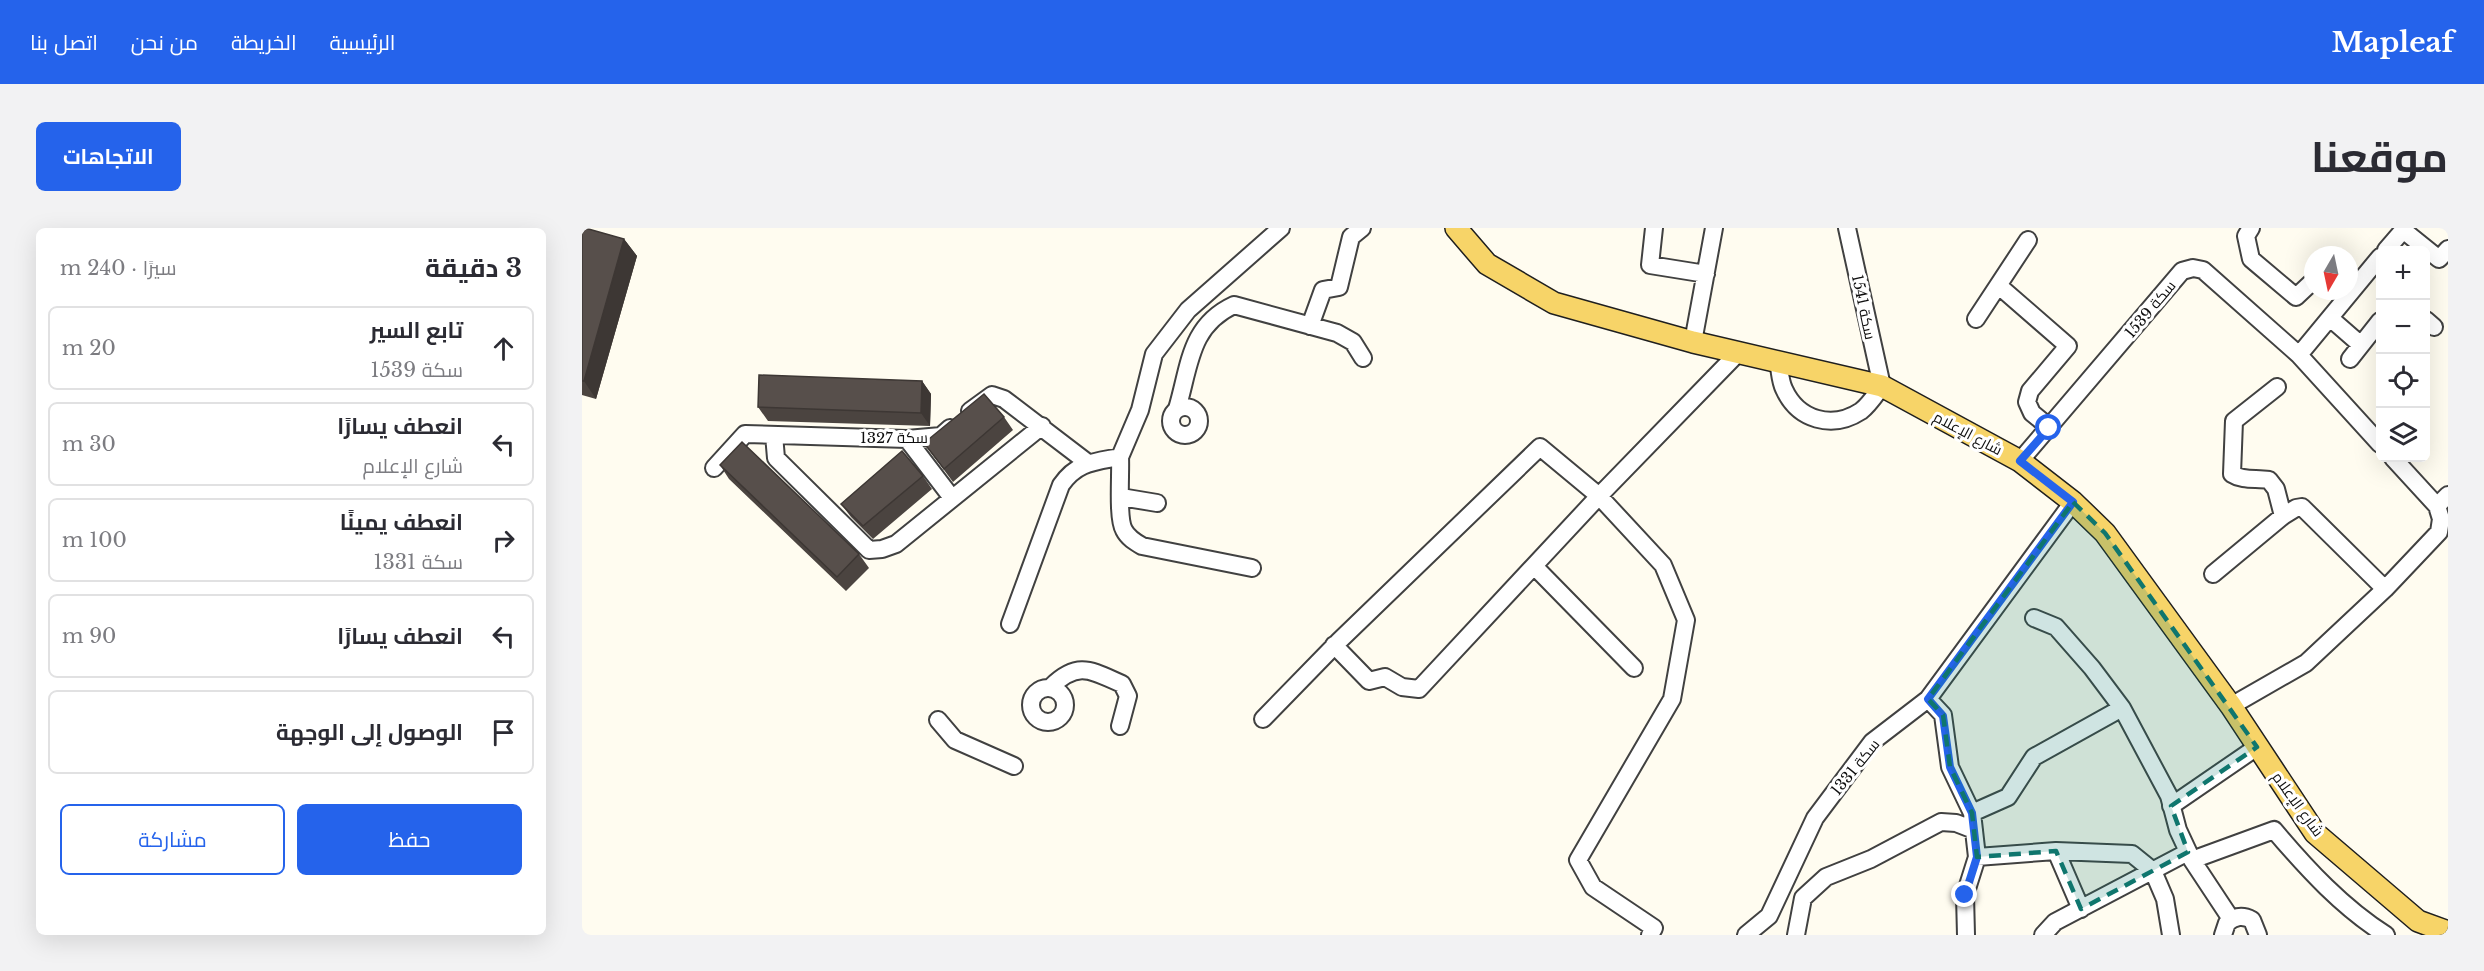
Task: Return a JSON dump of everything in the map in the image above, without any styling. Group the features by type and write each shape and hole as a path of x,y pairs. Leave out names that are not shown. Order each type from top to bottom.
{"main road":[{"name":"شارع الإعلام","path":"1456,228 1487,264 1554,303 1693,342 1882,386 2020,461 2073,502 2105,533 2231,706 2315,833 2418,921 2448,932"}],"street":[{"path":"1252,568 1142,546 1131,539 1123,529 1120,512 1120,457 1140,410 1154,354 1188,310 1281,228"},
{"path":"1310,326 1323,290 1339,287 1351,237 1362,228"},
{"path":"1654,228 1650,265 1706,274"},
{"path":"1693,342 1714,228"},
{"name":"سكة 1541","path":"1847,228 1882,386"},
{"path":"2251,228 2246,236 2251,259 2296,297 2304,289"},
{"path":"2389,246 2404,229 2439,260 2448,249"},
{"path":"1976,319 2028,240"},
{"path":"2358,277 2376,261"},
{"name":"سكة 1539","path":"2020,461 2182,271 2193,267 2203,270 2299,356 2376,440"},
{"path":"1999,286 2068,346 2030,391 2027,402 2032,413 2049,428"},
{"path":"2299,356 2330,318 2341,300"},
{"path":"1178,409 1198,337 1204,326 1222,311 1234,305 1337,333 1353,342 1363,358"},
{"path":"2330,318 2361,345"},
{"path":"2350,358 2376,326"},
{"path":"1334,645 1369,681 1385,677 1402,687 1419,689 1599,496 1738,352"},
{"path":"1778,362 1783,388 1793,405 1808,416 1822,422 1836,420 1861,411 1882,386"},
{"path":"2277,387 2234,422 2232,474 2240,479 2269,480 2277,489 2283,516"},
{"name":"سكة 1327","path":"714,468 745,434 907,439 941,436 992,395 1004,399 1088,463"},
{"path":"774,435 777,458 869,550 882,549 896,544 1042,426"},
{"path":"907,439 952,498"},
{"path":"1263,718 1334,645 1540,447 1599,496 1663,565 1686,620 1672,699 1578,860 1593,887 1654,928 1650,935"},
{"path":"1010,624 1060,485 1071,471 1088,463 1120,457"},
{"path":"2231,706 2306,663 2385,589 2439,532 2443,500 2397,462"},
{"path":"1121,497 1157,503"},
{"name":"سكة 1331","path":"1746,935 1769,916 1815,818 1872,742 1928,699 2073,502"},
{"path":"2212,574 2283,516 2302,507 2385,589"},
{"path":"1534,566 1634,668"},
{"path":"2034,618 2056,627 2092,668 2122,708 2169,796 2178,830 2190,856 2231,919"},
{"path":"1051,687 1063,675 1076,670 1089,670 1122,684 1128,696 1120,726"},
{"path":"1928,699 1943,716 1950,767 1973,822 1977,857 1965,895 1966,935"},
{"path":"1796,935 1803,898 1826,877 1871,859 1941,822 1973,822 2007,797 2034,757 2122,708"},
{"path":"938,720 955,740 1014,766"},
{"path":"2171,806 2257,747"},
{"path":"2043,935 2055,922 2153,871 2190,856 2274,830 2328,888 2366,922 2386,935"},
{"path":"1977,857 2056,851 2132,854 2153,871 2165,898 2171,935"},
{"path":"2056,851 2080,909"},
{"path":"2223,935 2224,928 2231,919 2236,917 2248,918 2256,925 2258,935"}],"highlighted area":[{"path":"2073,502 2105,533 2257,747 2171,806 2188,852 2081,909 2056,851 1977,857 1972,813 1950,767 1943,715 1928,699"}],"building":[{"path":"582,228 624,239 584,381 582,381"},
{"path":"759,375 922,381 921,413 758,407"},
{"path":"984,394 1004,417 944,469 924,443"},
{"path":"742,442 859,554 837,577 720,465"},
{"path":"902,451 923,476 863,526 841,504"}],"route":[{"path":"1965,895 1977,857 1972,813 1950,767 1943,716 1928,699 2073,502 2020,461 2049,428"}]}
